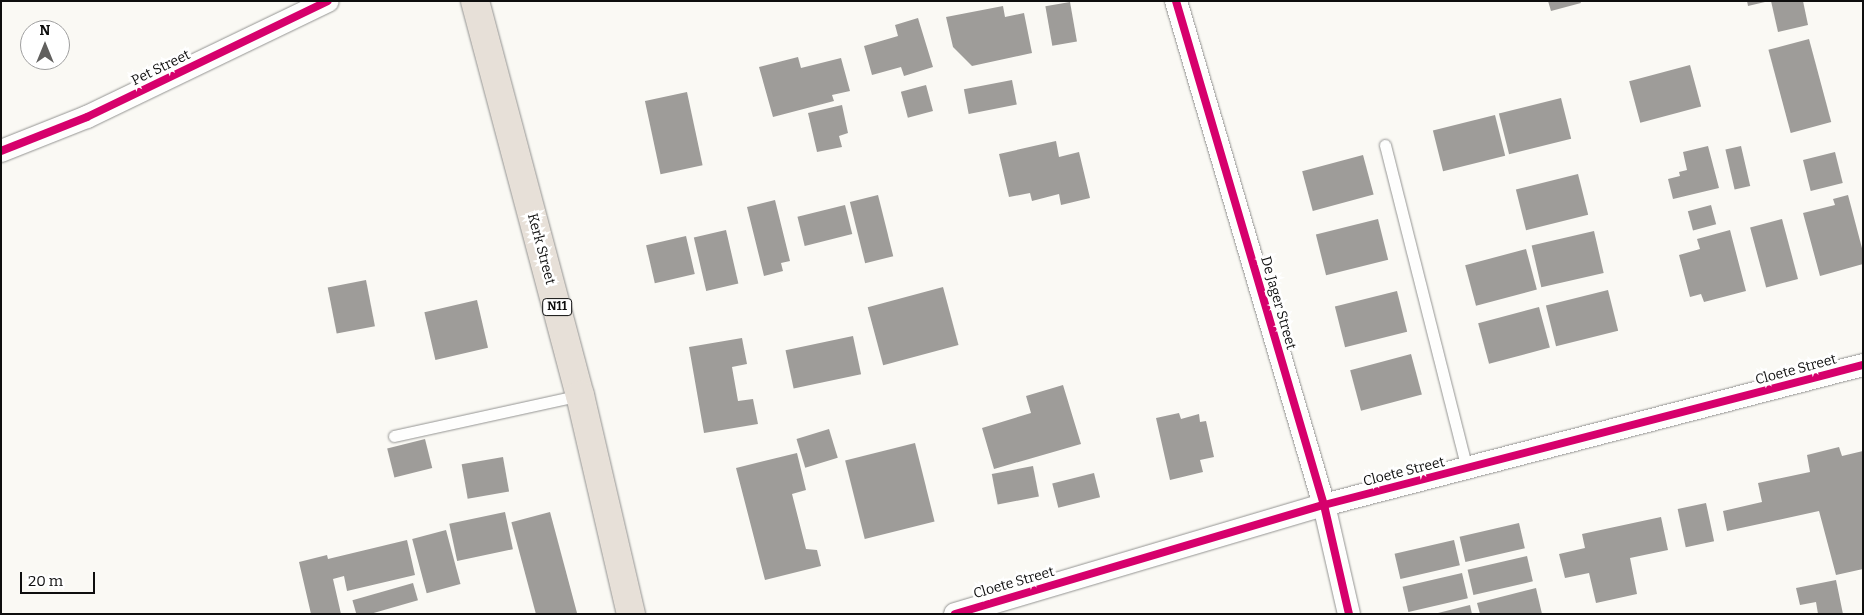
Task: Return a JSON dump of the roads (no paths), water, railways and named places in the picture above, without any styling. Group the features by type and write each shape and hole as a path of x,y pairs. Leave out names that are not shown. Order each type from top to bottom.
{"highway":[{"name":"Kerk Street","path":"475,1 580,395 631,614"}],"street":[{"name":"Pet Street","path":"1,152 87,117 328,1"},
{"name":"De Jager Street","path":"1176,1 1324,505 1349,614"},
{"name":"Cloete Street","path":"955,614 1324,505 1863,366"}],"lane":[{"path":"1385,145 1467,469"},
{"path":"394,436 580,395"}]}
